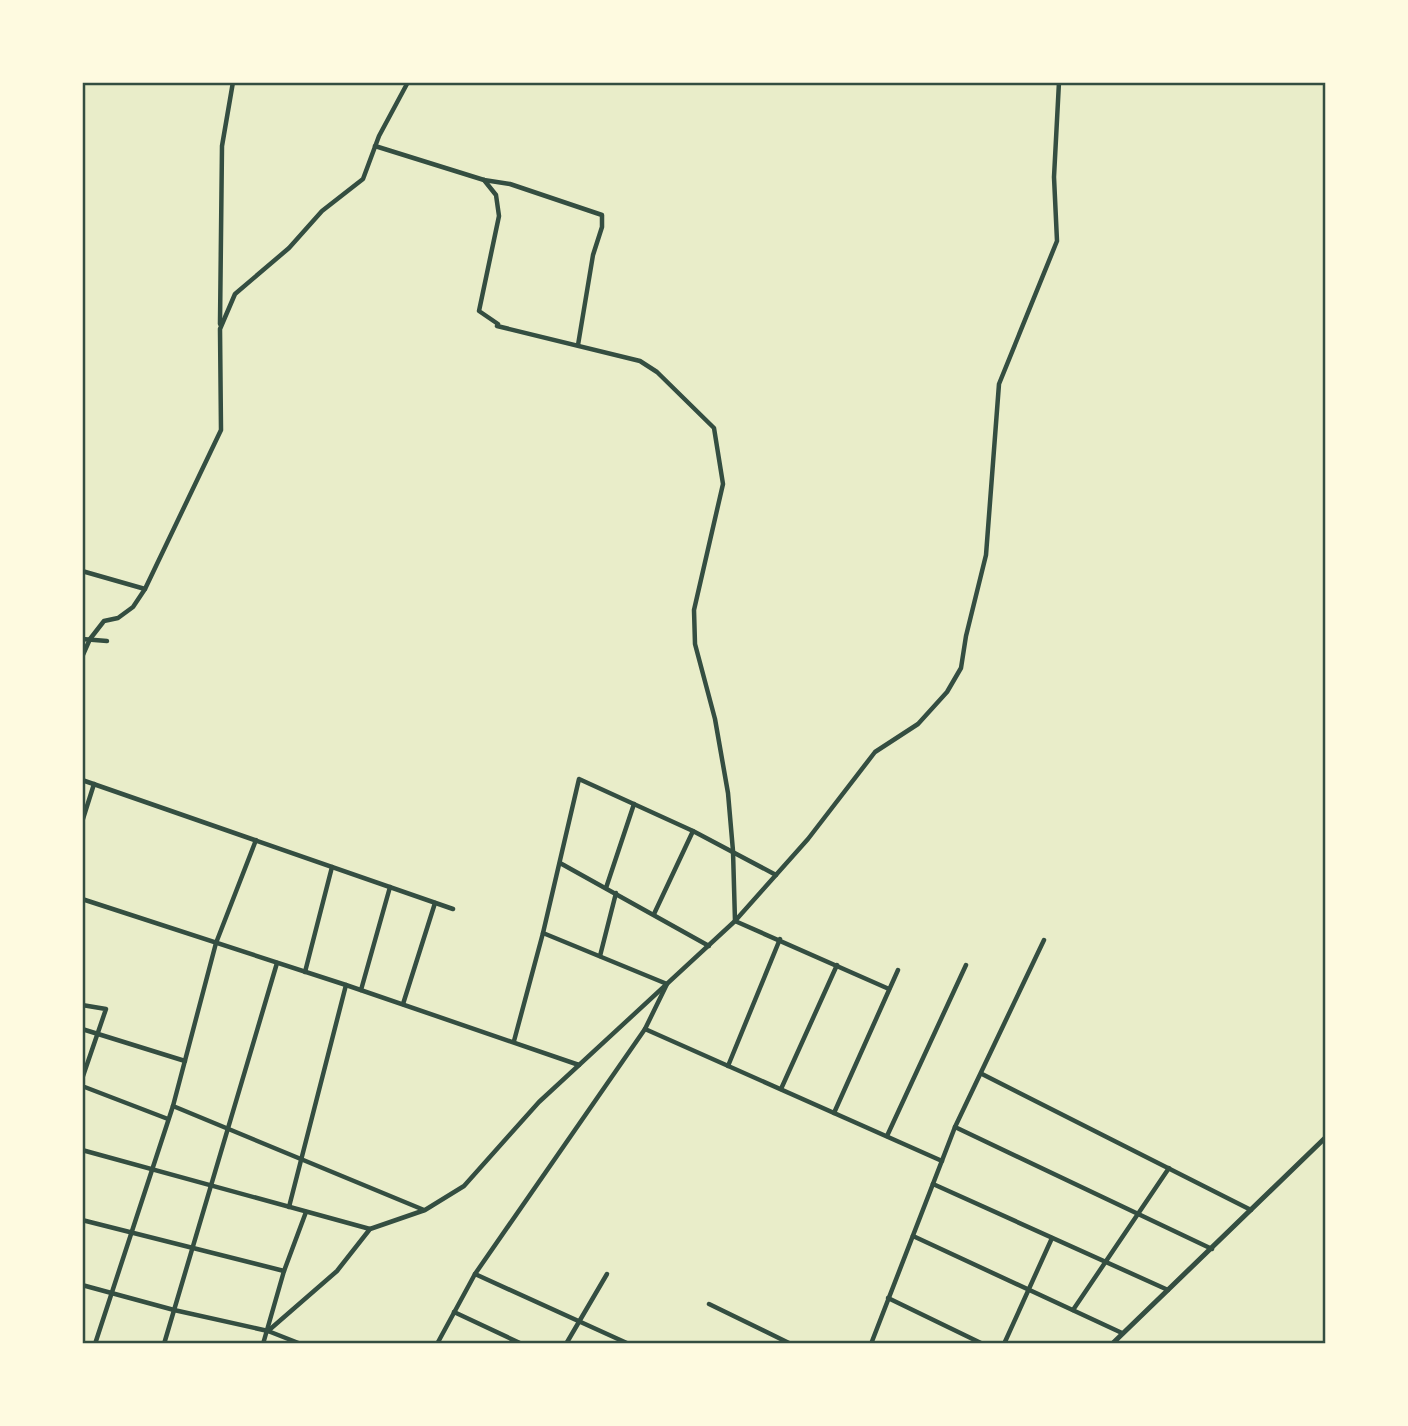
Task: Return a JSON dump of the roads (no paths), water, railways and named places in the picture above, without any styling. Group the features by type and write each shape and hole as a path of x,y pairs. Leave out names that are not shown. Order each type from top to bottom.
{"street":[{"path":"82,657 90,639 104,621 118,618 133,607 145,589 221,430 222,146 233,82"},
{"path":"220,329 235,294 289,248 321,211 363,178 375,146 408,82"},
{"path":"268,1331 337,1271 370,1229 425,1210 464,1186 539,1102 734,921 808,839 875,752 918,724 947,692 961,668 986,555 999,384 1058,241 1054,177 1059,82"},
{"path":"375,146 484,180 510,184 602,215 602,227 593,255 578,345"},
{"path":"484,180 496,195 499,216 480,311 498,324 497,326 640,361 657,372 714,428 723,484 694,610 695,644 715,719 727,793 733,851 734,921"},
{"path":"82,571 145,589"},
{"path":"82,639 107,641"},
{"path":"514,1041 543,933 579,779 693,831 776,875"},
{"path":"82,780 453,909"},
{"path":"82,821 94,784"},
{"path":"606,888 634,804"},
{"path":"654,914 693,831"},
{"path":"95,1344 173,1106 216,943 256,840"},
{"path":"559,863 709,946"},
{"path":"305,972 332,867"},
{"path":"360,990 390,887"},
{"path":"600,956 616,893"},
{"path":"82,899 514,1041 579,1065"},
{"path":"403,1004 435,903"},
{"path":"734,921 889,989"},
{"path":"543,933 667,984"},
{"path":"728,1066 780,939"},
{"path":"871,1344 955,1127 1044,940"},
{"path":"164,1344 277,963"},
{"path":"781,1089 837,965"},
{"path":"887,1136 966,965"},
{"path":"834,1113 898,970"},
{"path":"437,1344 475,1274 645,1029 667,984"},
{"path":"289,1207 346,985"},
{"path":"82,1004 106,1009 82,1079"},
{"path":"82,1029 185,1061"},
{"path":"645,1029 942,1161"},
{"path":"982,1074 1251,1210"},
{"path":"82,1086 168,1119"},
{"path":"173,1106 425,1210"},
{"path":"955,1127 1212,1248"},
{"path":"1112,1344 1326,1137"},
{"path":"82,1150 370,1229"},
{"path":"1073,1310 1169,1168"},
{"path":"933,1184 1169,1290"},
{"path":"263,1344 284,1271 306,1212"},
{"path":"82,1220 284,1271"},
{"path":"913,1236 1122,1333"},
{"path":"1004,1344 1052,1238"},
{"path":"475,1274 629,1344"},
{"path":"566,1344 607,1274"},
{"path":"82,1285 174,1310 268,1331 301,1344"},
{"path":"888,1298 983,1344"},
{"path":"709,1304 791,1344"},
{"path":"454,1311 522,1344"}]}
